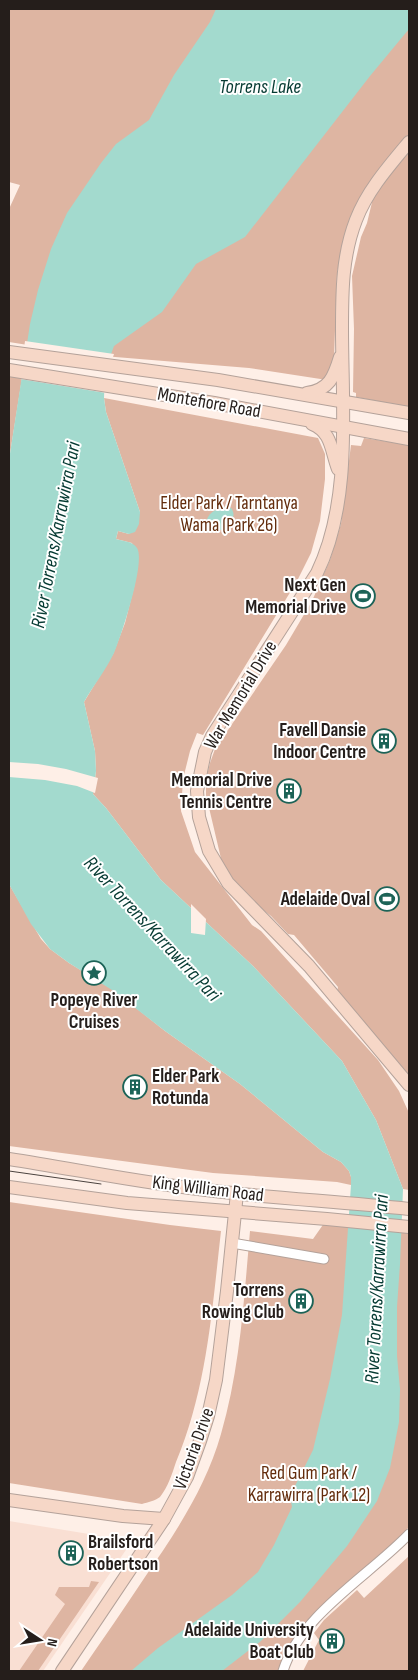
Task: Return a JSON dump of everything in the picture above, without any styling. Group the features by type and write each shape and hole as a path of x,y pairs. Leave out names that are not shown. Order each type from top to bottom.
{"street":[{"name":"War Memorial Drive","path":"409,142 367,198 352,231 343,273 344,427 341,476 332,535 318,574 212,736 200,770 197,791 197,804 202,831 209,851 228,883 281,935 309,966 409,1085"},
{"path":"292,392 313,392 325,386 335,372 342,347"},
{"name":"Montefiore Road","path":"9,352 218,380 409,413"},
{"name":"Montefiore Road","path":"9,370 214,403 409,438"},
{"path":"298,418 318,426 324,431 332,445 334,458 341,476"},
{"path":"398,1071 409,1094"},
{"name":"King William Road","path":"9,1159 141,1181 237,1193 409,1209"},
{"name":"King William Road","path":"9,1187 127,1203 327,1218 409,1227"},
{"name":"Victoria Drive","path":"62,1671 164,1519 187,1477 208,1416 216,1380 237,1193"},
{"path":"232,1243 324,1259"},
{"path":"9,1500 123,1516 164,1519"},
{"path":"123,1516 143,1526 153,1536"},
{"path":"283,1671 291,1652 309,1626 409,1534"}],"shaded area":[{"path":"9,1521 132,1541 43,1671 9,1671"}],"green space":[{"path":"9,9 409,9 409,135 385,164 346,230 337,273 334,359 327,380 249,368 91,355 9,342 9,209 20,185 9,182"},
{"path":"409,152 409,407 356,397 356,393 353,392 354,329 352,276 374,194"},
{"path":"9,370 23,372 9,460"},
{"name":"Elder Park / Tarntanya Wama (Park 26)","path":"104,398 318,438 325,454 325,479 320,521 311,553 297,581 203,735 197,733 183,779 181,811 195,852 252,925 261,931 378,1060 399,1091 409,1113 409,1190 403,1189 376,1120 342,1061 253,966 161,880 106,808 93,794 96,771 95,751 84,702 113,654 125,623 138,564 132,543 116,539 118,531 129,534 140,512 106,412"},
{"name":"Elder Park / Tarntanya Wama (Park 26)","path":"364,438 409,445 409,1076 337,992 338,987 294,935 288,934 244,892 223,867 206,795 206,779 215,749 286,645 312,601 330,560 341,524 351,445 361,446"},
{"path":"9,884 41,939 50,949 112,989 165,1031 240,1084 323,1152 341,1162 349,1171 351,1185 337,1182 213,1173 9,1146"},
{"path":"9,1202 221,1231 207,1348 195,1406 170,1480 163,1493 156,1500 142,1504 9,1483"},
{"name":"Red Gum Park / Karrawirra (Park 12)","path":"327,1219 409,1227 409,1527 392,1545 321,1608 301,1629 285,1657 280,1671 81,1671 179,1526 199,1491 215,1454 233,1384 237,1359 250,1231 313,1239"},
{"path":"409,1556 409,1671 303,1671 319,1640 314,1633 324,1620 357,1590 364,1598"},
{"path":"91,1581 99,1582 38,1671 19,1671 65,1604 55,1595 59,1587 89,1587"}],"water":[{"name":"Torrens Lake","path":"216,9 409,9 409,29 370,76 245,237 196,264 162,312 114,346 105,371 104,398 106,412 140,512 139,524 135,532 129,534 118,531 116,539 133,544 137,548 139,556 136,583 114,653 84,702 95,751 96,771 93,794 106,808 161,880 253,966 342,1061 376,1120 403,1189 397,1307 397,1356 400,1389 399,1422 390,1468 377,1501 347,1546 300,1602 261,1641 222,1671 131,1671 158,1648 232,1595 258,1572 274,1545 292,1507 290,1496 313,1450 330,1379 342,1315 351,1185 349,1171 341,1162 323,1152 240,1084 165,1031 112,990 50,949 31,924 9,884 9,460 30,324 38,290 51,249 67,213 116,144 149,120 174,75 210,22"},
{"path":"226,507 231,508 233,511 232,521 221,530 208,531 206,524 208,517 214,511"}],"pier":[{"path":"25,341 114,354 108,372 106,393 20,379"},
{"path":"9,762 38,764 66,769 98,778 95,793 77,786 45,780 9,777"},
{"path":"191,904 206,919 205,935 191,933"}],"tram line":[{"path":"9,1171 101,1184"}],"place":[{"name":"Next Gen Memorial Drive","path":"363,596"},
{"name":"Favell Dansie Indoor Centre","path":"384,741"},
{"name":"Memorial Drive Tennis Centre","path":"289,791"},
{"name":"Adelaide Oval","path":"387,899"},
{"name":"Popeye River Cruises","path":"94,973"},
{"name":"Elder Park Rotunda","path":"135,1087"},
{"name":"Torrens Rowing Club","path":"301,1301"},
{"name":"Brailsford Robertson","path":"71,1553"},
{"name":"Adelaide University Boat Club","path":"332,1641"}],"water label":[{"name":"River Torrens/Karrawirra Pari","path":"56,535"},
{"name":"River Torrens/Karrawirra Pari","path":"152,929"},
{"name":"River Torrens/Karrawirra Pari","path":"377,1289"}]}
